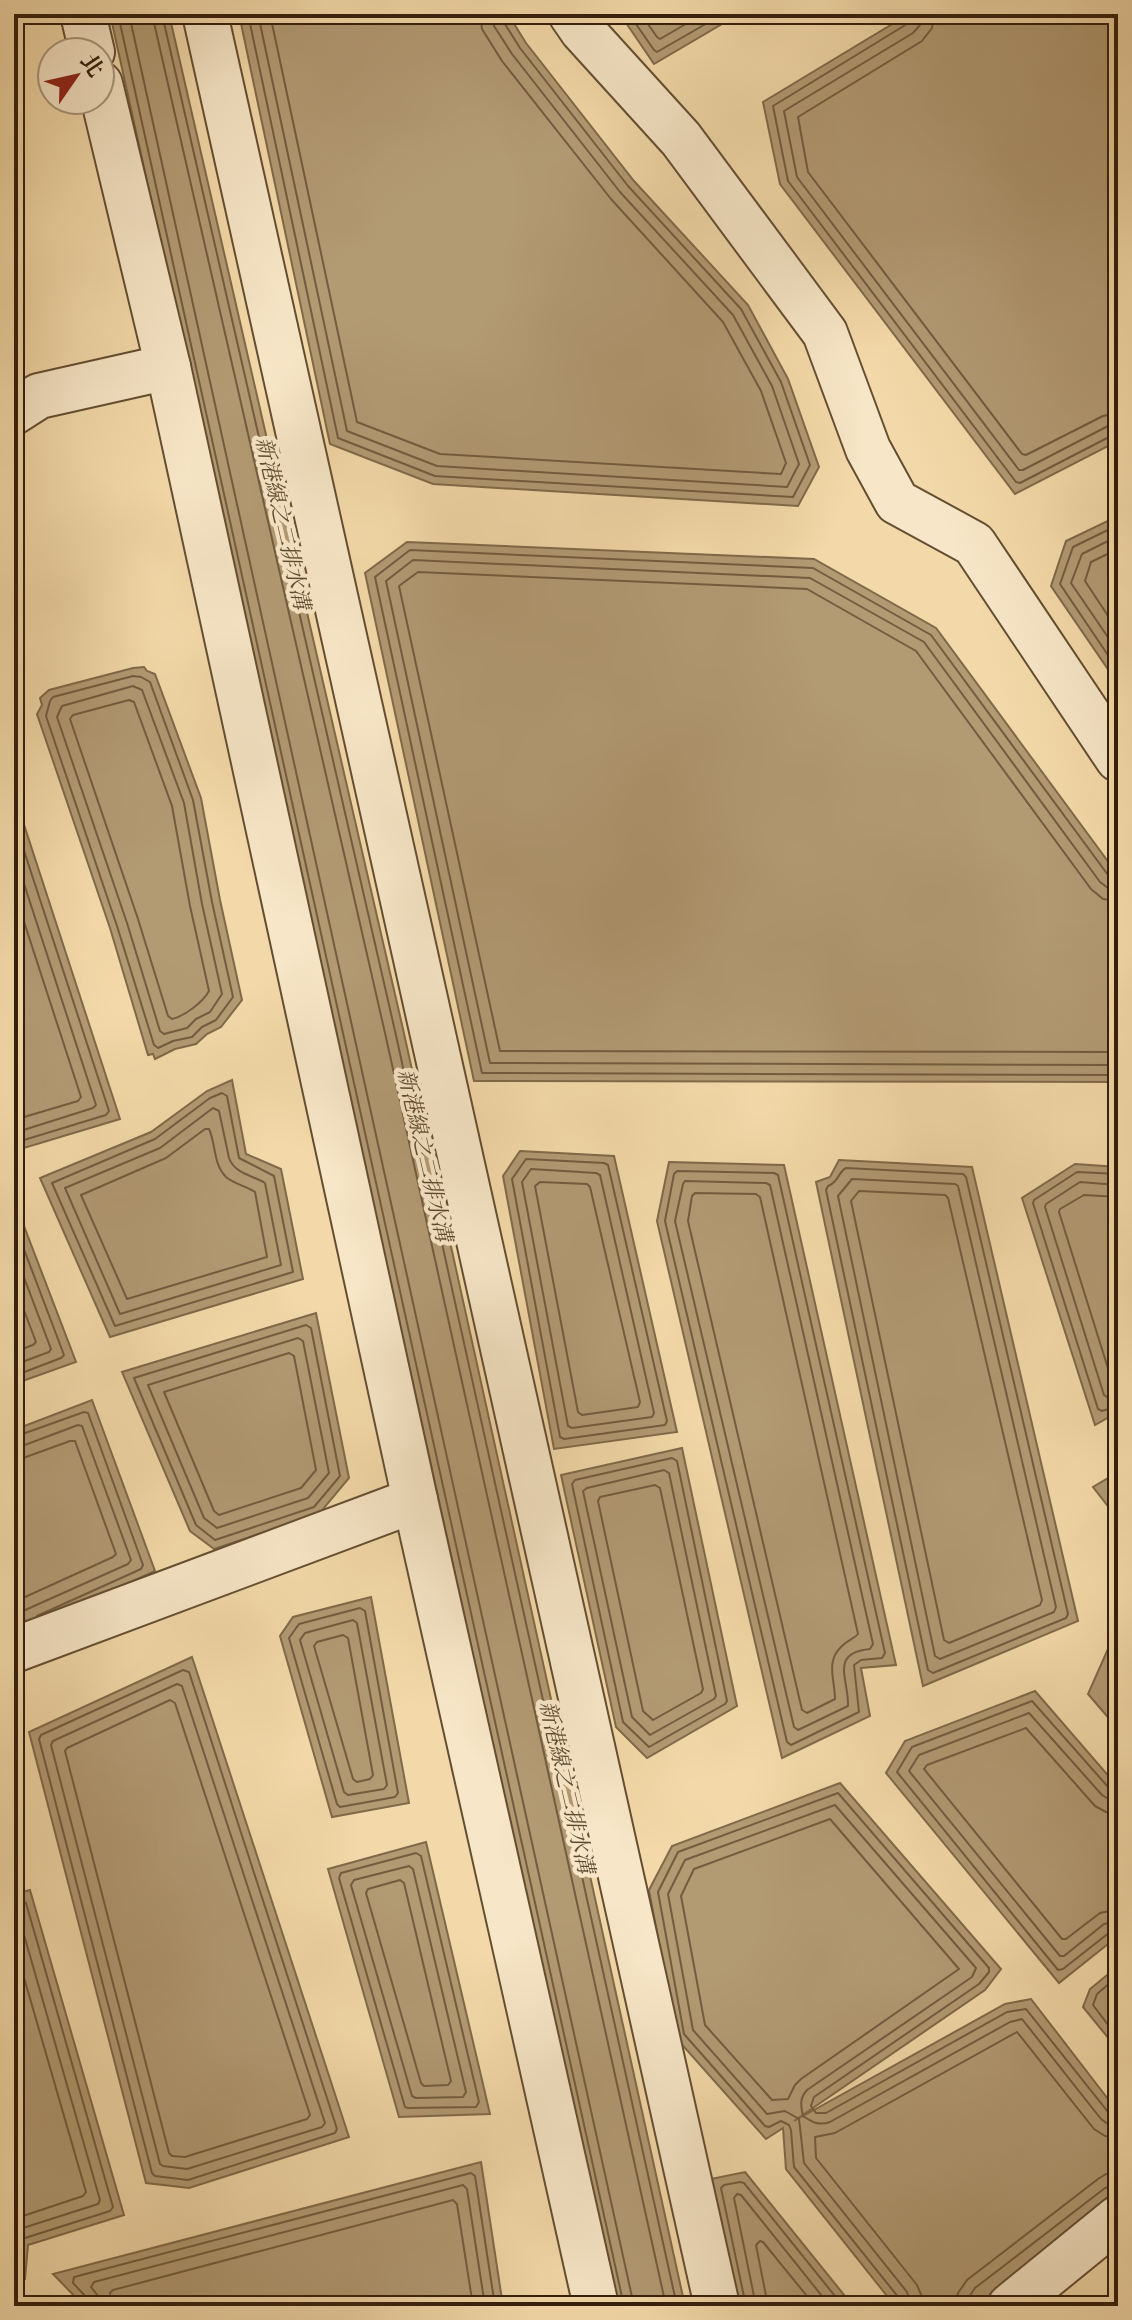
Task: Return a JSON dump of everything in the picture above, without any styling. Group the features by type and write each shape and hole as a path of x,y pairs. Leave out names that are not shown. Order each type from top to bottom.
{"street":[{"path":"83,14 88,36"},
{"path":"205,14 717,2306"},
{"path":"571,14 681,139 825,333 868,449 897,502 974,544 1118,759"},
{"path":"108,116 168,367 415,1500 596,2306"},
{"path":"14,412 39,396 168,367"},
{"path":"14,1650 415,1500"},
{"path":"1010,2306 1118,2218"}],"water":[{"name":"新港線之二排水溝","path":"110,14 169,14 403,1029 685,2306 617,2306"},
{"path":"239,14 508,14 526,43 634,181 748,305 788,379 819,467 798,506 433,484 330,444"},
{"path":"620,14 739,14 654,64"},
{"path":"909,14 1118,14 1118,441 1015,494 780,184 763,102"},
{"path":"1118,516 1118,684 1051,586 1066,541"},
{"path":"407,542 814,559 936,628 1118,875 1118,1082 474,1081 365,573"},
{"path":"144,667 155,674 201,798 242,1000 221,1027 196,1044 175,1049 155,1059 153,1054 148,1055 110,928 37,714 42,705 40,698 49,690"},
{"path":"14,794 120,1119 14,1151"},
{"path":"232,1080 246,1154 281,1169 303,1279 110,1337 40,1178 151,1132 207,1091"},
{"path":"520,1151 614,1156 677,1432 554,1449 503,1176"},
{"path":"839,1160 972,1167 1078,1621 923,1686 816,1182 830,1177"},
{"path":"669,1162 784,1165 896,1665 861,1668 870,1716 782,1758 657,1221"},
{"path":"1075,1164 1118,1167 1118,1412 1095,1425 1022,1198"},
{"path":"14,1200 76,1362 14,1384"},
{"path":"316,1313 349,1478 319,1514 214,1549 190,1531 122,1372"},
{"path":"92,1400 155,1571 16,1634 14,1430"},
{"path":"682,1448 737,1706 647,1758 616,1727 561,1475"},
{"path":"1118,1472 1118,1519 1093,1487"},
{"path":"371,1597 409,1803 332,1817 280,1636 293,1617"},
{"path":"1118,1647 1118,1729 1088,1694 1108,1649"},
{"path":"192,1657 349,2137 189,2188 146,2183 29,1732"},
{"path":"1035,1691 1118,1787 1118,1936 1059,1983 886,1773 905,1741"},
{"path":"840,1783 1001,1969 985,1990 794,2121 1005,2004 1031,1999 1118,2112 1118,2201 982,2306 895,2306 786,2169 783,2128 766,2139 677,2039 649,1890 672,1846"},
{"path":"426,1842 490,2114 399,2117 328,1869"},
{"path":"30,1890 124,2215 28,2245 25,2279 14,2279 14,1894"},
{"path":"1118,1966 1118,2050 1083,2007 1090,1989"},
{"path":"481,2162 503,2306 84,2306 53,2274"},
{"path":"745,2172 853,2306 739,2306 711,2179"}]}
